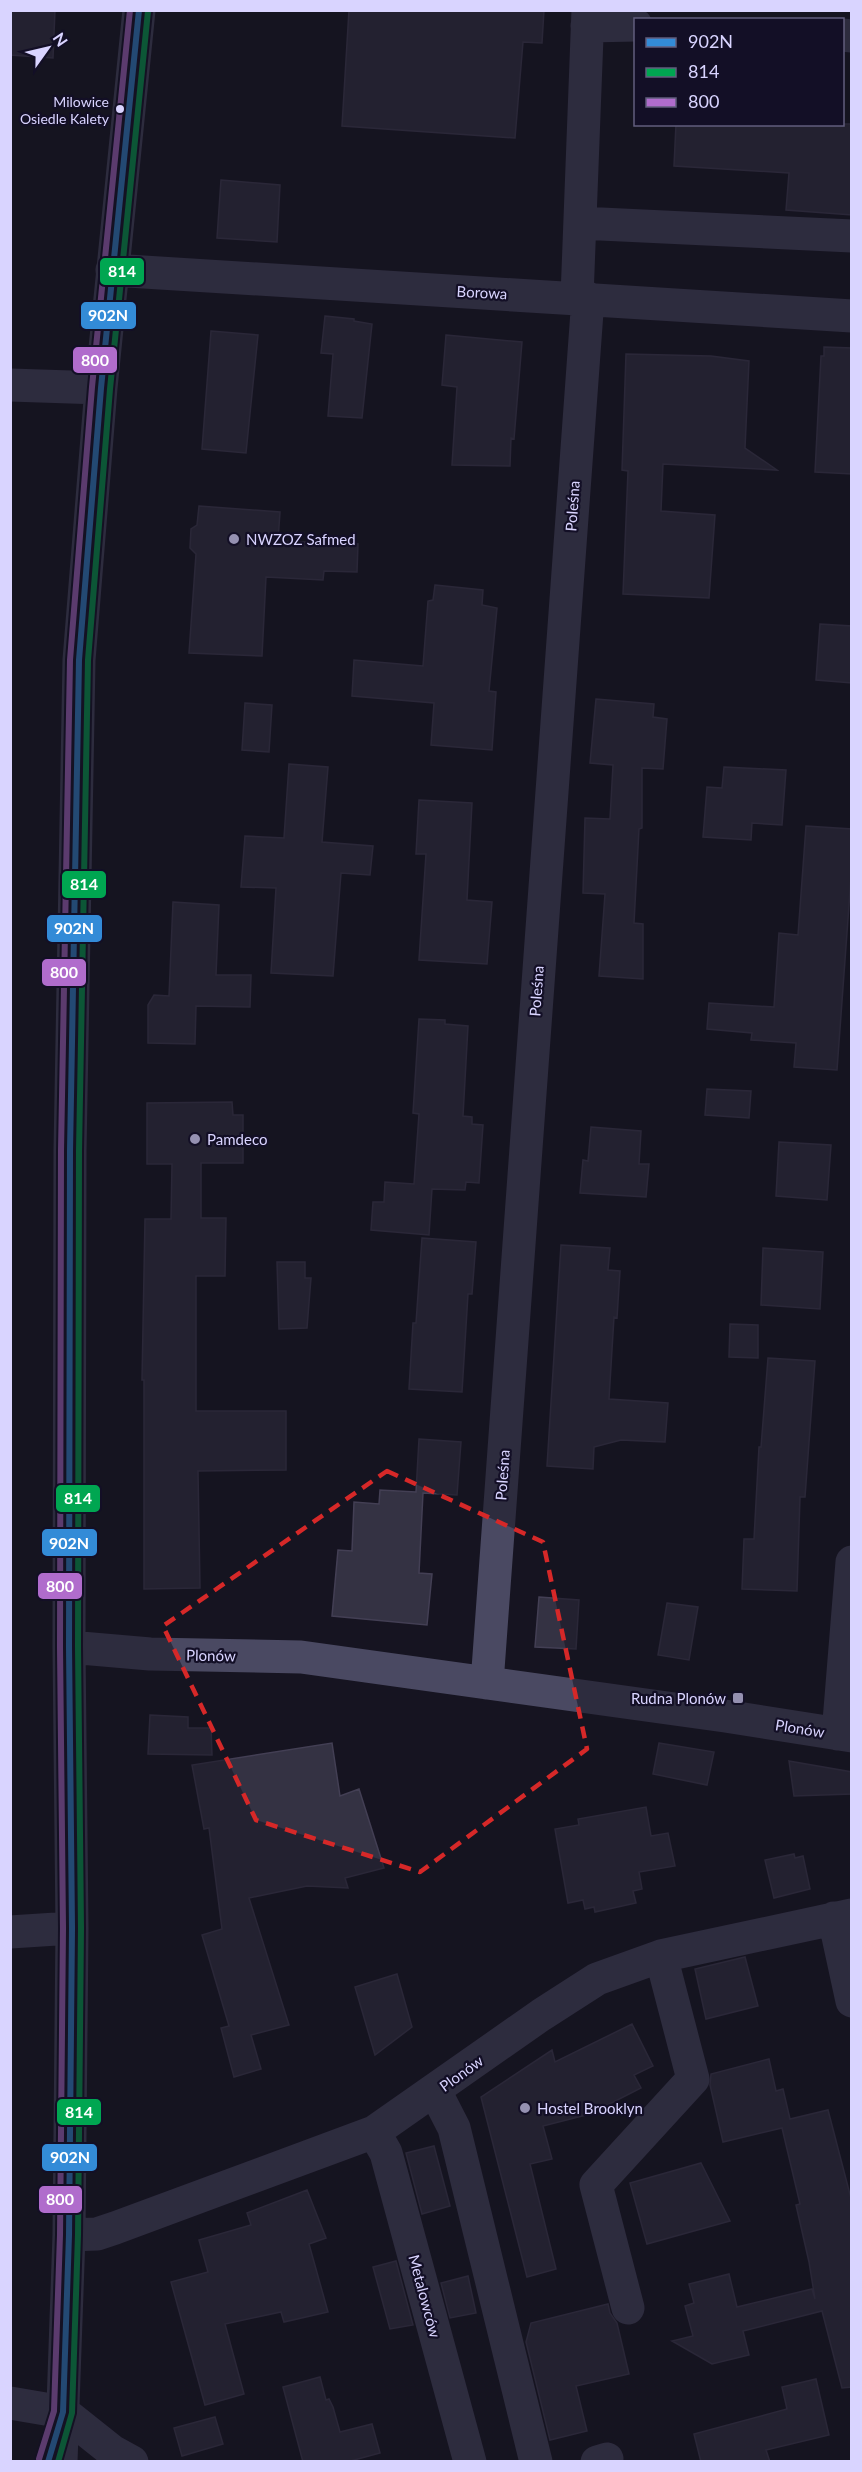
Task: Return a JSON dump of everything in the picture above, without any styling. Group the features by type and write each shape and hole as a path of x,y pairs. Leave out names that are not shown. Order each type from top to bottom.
{"street":[{"path":"61,2462 69,2235 72,1928 69,1647 70,1151 79,660 101,388 139,10"},
{"path":"587,18 634,25"},
{"name":"Poleśna","path":"488,1683 582,298 580,223 587,18"},
{"path":"580,223 852,236"},
{"name":"Borowa","path":"112,270 852,316"},
{"path":"10,385 101,388"},
{"path":"845,1735 852,1562"},
{"name":"Plonów","path":"69,1647 150,1654 301,1657 845,1735"},
{"path":"843,1917 852,2001"},
{"name":"Plonów","path":"69,2235 97,2234 115,2228 375,2132 541,2015 597,1979 661,1956 843,1917"},
{"path":"10,1932 72,1928"},
{"path":"628,2308 596,2185 693,2079 661,1956"},
{"path":"435,2091 454,2128 536,2462"},
{"name":"Metalowców","path":"375,2132 386,2153 470,2462"},
{"path":"10,2403 63,2412 112,2451 132,2462"},
{"path":"48,2462 63,2412"}],"highlighted area":[{"path":"387,1471 543,1542 587,1749 420,1872 256,1820 163,1626"}],"building":[{"path":"10,10 55,10 53,58 10,55"},
{"path":"349,10 544,10 542,43 523,42 515,138 342,126"},
{"path":"844,124 852,124 852,215 786,210 789,173 674,166 676,126 844,126"},
{"path":"221,180 280,185 277,242 217,238"},
{"path":"325,316 354,319 354,321 372,324 362,418 328,416 333,354 321,353"},
{"path":"211,331 258,335 246,453 202,449"},
{"path":"446,335 522,342 510,466 452,465 457,387 442,385"},
{"path":"824,347 852,348 852,474 815,472 821,356 824,356"},
{"path":"626,354 711,356 749,361 745,448 777,470 663,464 661,511 715,515 709,598 623,594 628,471 622,470"},
{"path":"199,506 280,512 278,541 358,544 357,572 324,571 323,580 266,577 262,656 189,653 196,554 190,548 191,529 197,525"},
{"path":"435,585 483,590 482,605 497,608 489,691 496,692 492,750 431,745 434,703 352,696 354,660 423,666 428,601 433,600"},
{"path":"820,624 852,626 852,683 816,680"},
{"path":"596,699 654,704 653,717 667,719 663,769 642,768 642,828 639,829 634,923 643,924 643,979 599,976 605,894 583,893 585,818 610,819 613,765 590,763"},
{"path":"245,703 272,705 269,752 242,750"},
{"path":"289,764 328,767 322,842 373,846 370,875 341,873 333,976 271,973 276,888 241,887 245,836 284,838"},
{"path":"724,767 786,770 782,825 752,823 751,840 703,837 707,787 722,788"},
{"path":"419,800 472,803 467,900 492,902 487,964 419,960 426,854 416,854"},
{"path":"806,826 852,829 852,864 837,1070 794,1067 796,1043 751,1040 752,1033 707,1029 709,1003 774,1007 779,933 798,935"},
{"path":"173,902 219,905 216,975 251,975 250,1007 196,1006 195,1044 148,1043 148,1005 154,995 169,996"},
{"path":"419,1019 445,1020 445,1024 468,1026 463,1116 472,1117 472,1124 483,1125 479,1183 466,1182 465,1190 432,1189 429,1235 371,1230 373,1202 384,1202 385,1182 414,1184 419,1114 413,1113"},
{"path":"707,1089 751,1091 749,1118 705,1115"},
{"path":"232,1102 233,1115 243,1115 243,1163 201,1163 201,1218 226,1218 225,1276 196,1276 196,1411 286,1411 286,1470 198,1471 200,1588 144,1589 144,1380 142,1380 145,1219 171,1219 172,1164 147,1164 147,1103"},
{"path":"591,1127 641,1131 639,1164 649,1164 646,1197 580,1193 583,1160 588,1161"},
{"path":"779,1142 831,1145 827,1200 776,1196"},
{"path":"422,1238 476,1242 472,1294 468,1294 462,1392 409,1389"},
{"path":"561,1245 610,1248 608,1270 620,1271 617,1318 614,1317 609,1399 668,1403 665,1442 621,1440 594,1447 593,1469 547,1466"},
{"path":"763,1248 823,1252 820,1309 761,1305"},
{"path":"277,1262 305,1262 305,1278 311,1278 307,1328 279,1329"},
{"path":"730,1324 758,1325 758,1358 729,1357"},
{"path":"768,1358 815,1361 805,1497 800,1497 797,1591 742,1589 744,1539 754,1539 759,1447 761,1447"},
{"path":"419,1439 461,1442 457,1495 423,1493 419,1573 432,1574 427,1625 332,1616 338,1550 352,1551 354,1502 379,1504 380,1490 416,1492"},
{"path":"539,1597 579,1600 576,1649 535,1647"},
{"path":"667,1603 698,1607 689,1660 658,1655"},
{"path":"150,1715 188,1717 188,1728 211,1728 212,1755 148,1754"},
{"path":"332,1743 340,1796 359,1789 384,1868 345,1878 348,1888 307,1886 249,1898 289,2025 251,2035 261,2069 234,2077 221,2028 229,2026 202,1935 222,1929 209,1828 204,1829 192,1765"},
{"path":"659,1743 714,1752 707,1785 653,1774"},
{"path":"789,1761 852,1772 852,1794 794,1796"},
{"path":"646,1807 651,1836 668,1833 675,1866 639,1872 642,1889 633,1891 636,1903 595,1912 594,1907 585,1909 583,1900 568,1903 555,1829 579,1825 578,1819"},
{"path":"794,1854 795,1858 803,1856 810,1889 774,1898 765,1860"},
{"path":"745,1957 758,2006 706,2019 695,1969"},
{"path":"397,1974 412,2027 375,2055 355,1987"},
{"path":"632,2024 653,2066 634,2075 641,2088 590,2114 543,2126 552,2159 530,2164 556,2269 527,2277 481,2097 552,2050 555,2062"},
{"path":"769,2059 776,2091 783,2089 790,2119 828,2110 852,2202 852,2387 842,2388 822,2311 743,2331 749,2355 712,2364 672,2341 693,2336 685,2306 694,2303 689,2284 729,2274 737,2307 812,2289 815,2299 796,2205 800,2204 782,2128 723,2142 710,2085 711,2074"},
{"path":"434,2146 450,2206 422,2214 406,2153"},
{"path":"701,2163 730,2221 647,2244 630,2183"},
{"path":"307,2190 326,2238 309,2244 328,2312 284,2322 281,2312 225,2324 244,2394 205,2405 171,2282 208,2272 199,2240 251,2225 247,2213"},
{"path":"396,2261 413,2325 390,2329 373,2267"},
{"path":"468,2276 476,2313 450,2318 441,2283"},
{"path":"608,2304 610,2313 617,2323 629,2374 576,2386 587,2431 550,2440 526,2342 531,2323"},
{"path":"320,2377 326,2400 329,2399 333,2407 340,2432 372,2424 380,2453 347,2462 303,2462 283,2387"},
{"path":"816,2379 829,2435 766,2450 770,2462 701,2462 694,2434 787,2409 782,2387"},
{"path":"215,2417 223,2444 182,2456 174,2428"}],"transit line":[{"name":"800","path":"39,2459 54,2411 60,2235 63,1928 60,1647 61,1151 70,660 92,387 130,10"},
{"name":"902N","path":"48,2462 63,2412 69,2235 72,1928 69,1647 70,1151 79,660 101,388 139,10"},
{"name":"814","path":"58,2462 72,2413 78,2235 81,1928 78,1647 79,1151 88,660 110,389 148,11"}],"place":[{"name":"Milowice Osiedle Kalety","path":"120,109"},
{"name":"NWZOZ Safmed","path":"234,539"},
{"name":"Pamdeco","path":"195,1139"},
{"name":"Rudna Plonów","path":"738,1698"},
{"name":"Hostel Brooklyn","path":"525,2108"}]}
